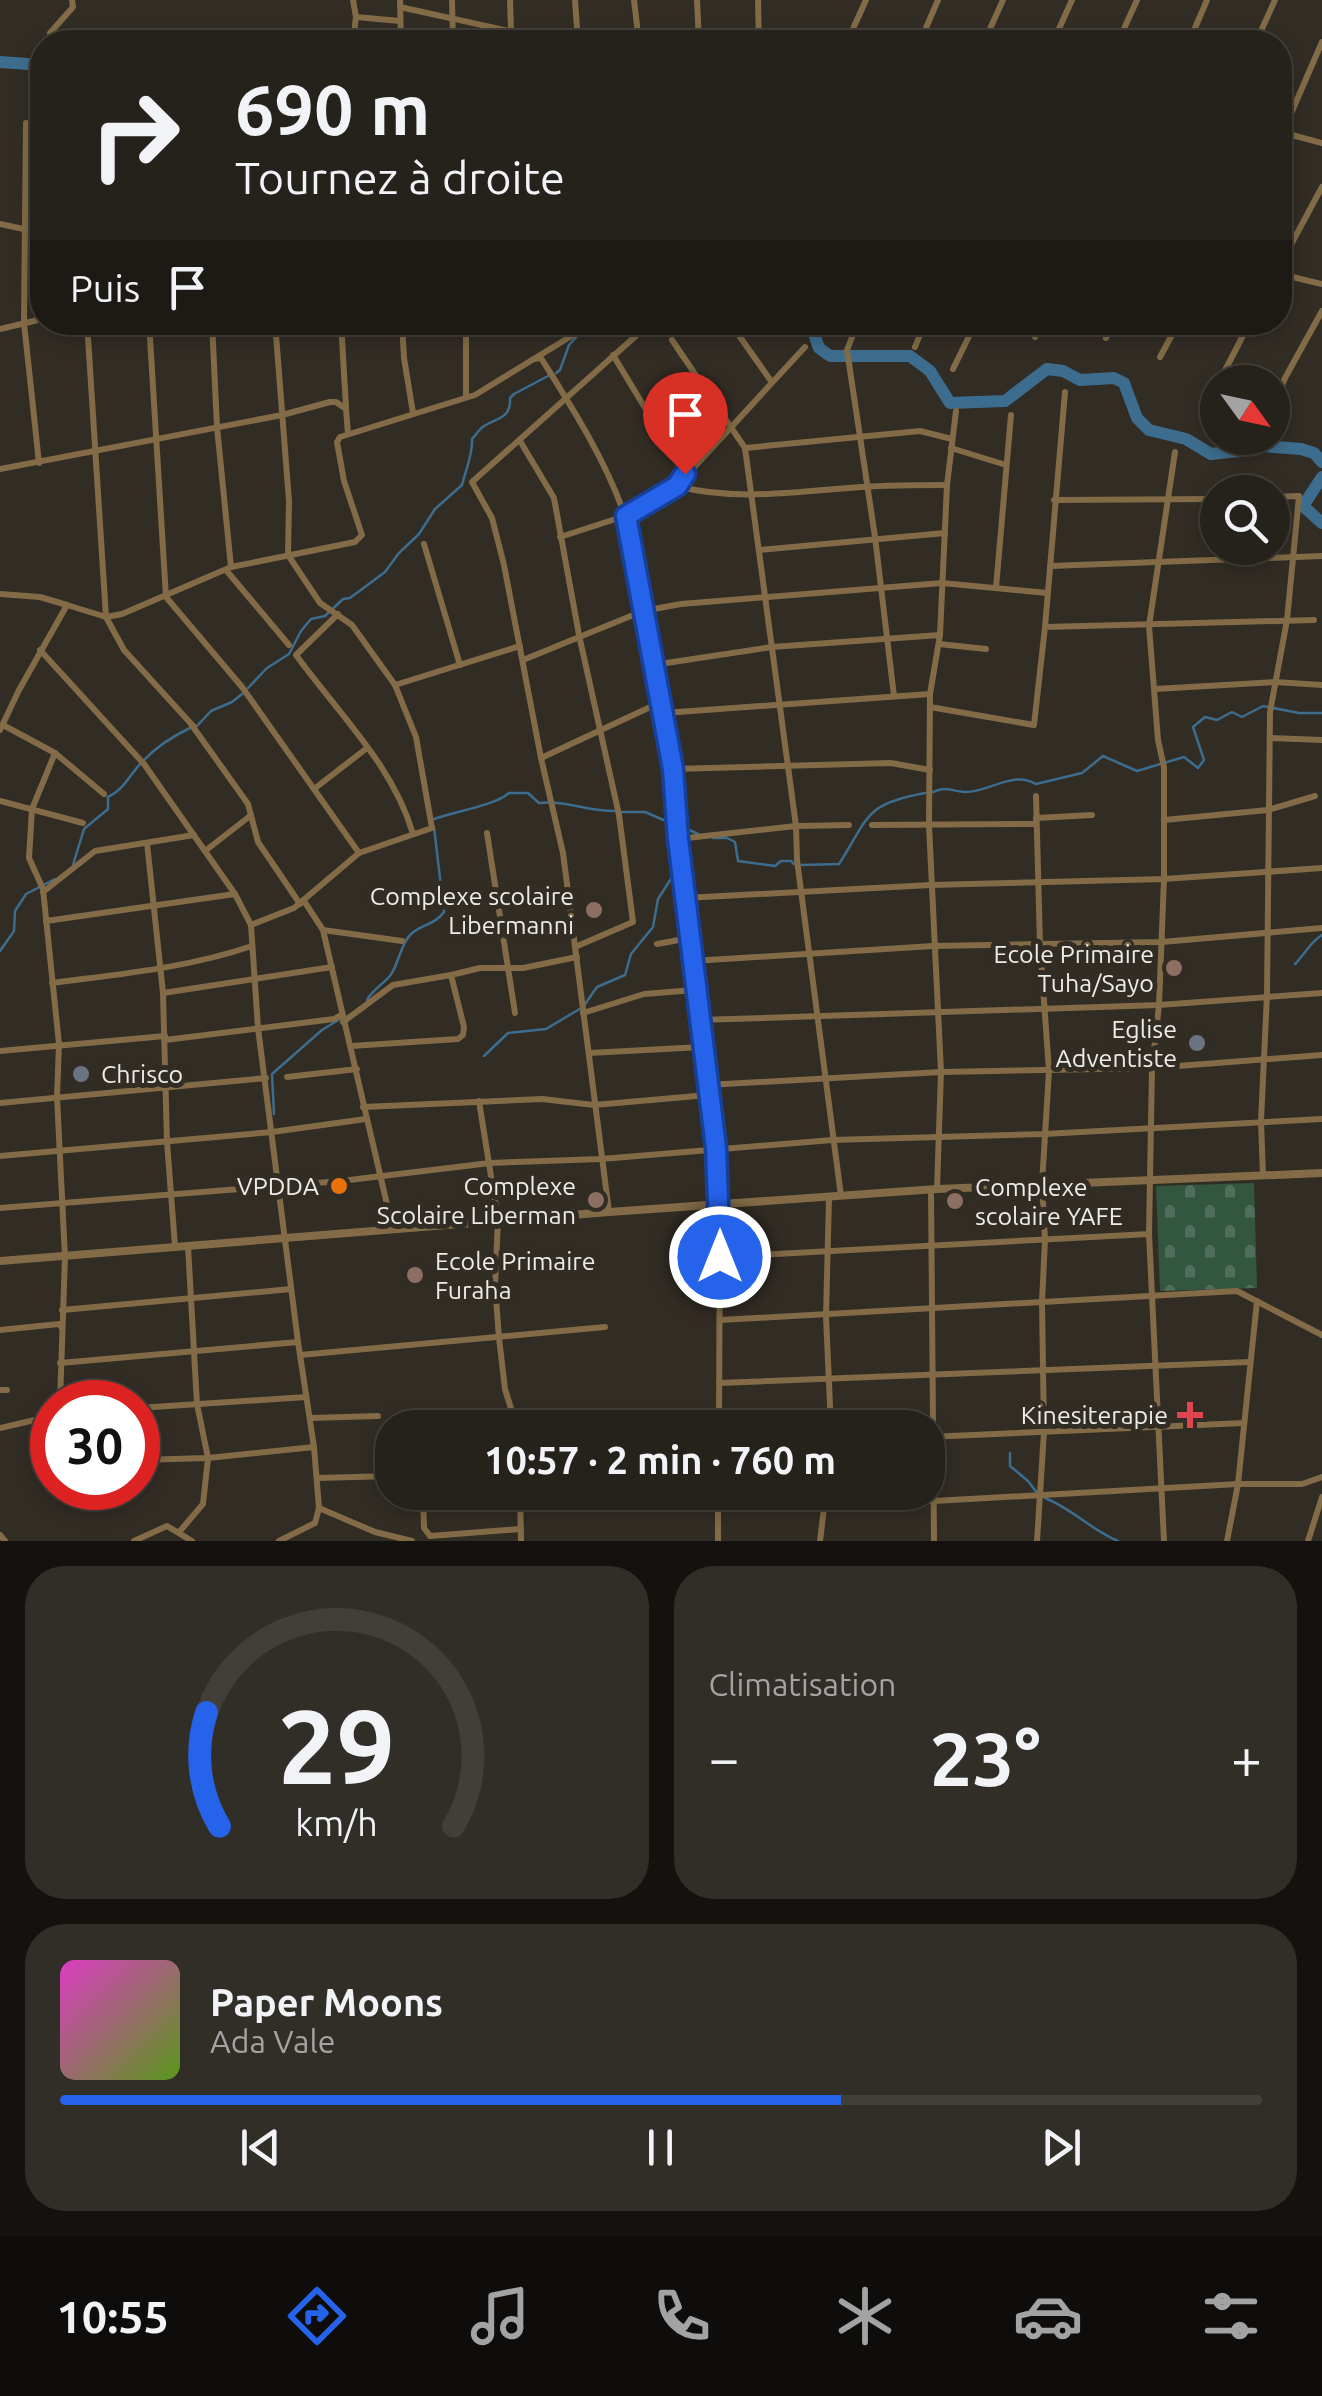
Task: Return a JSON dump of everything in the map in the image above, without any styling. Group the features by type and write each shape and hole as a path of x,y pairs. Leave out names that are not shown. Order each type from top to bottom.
{"street":[{"path":"53,30 73,7 72,0"},
{"path":"352,0 354,30"},
{"path":"452,0 452,30"},
{"path":"510,0 511,30"},
{"path":"575,0 577,30"},
{"path":"634,0 638,30"},
{"path":"697,0 699,30"},
{"path":"758,0 758,30"},
{"path":"853,30 866,0"},
{"path":"925,30 938,0"},
{"path":"989,30 1003,0"},
{"path":"1058,30 1072,0"},
{"path":"1124,30 1138,0"},
{"path":"1193,30 1207,0"},
{"path":"1261,30 1275,0"},
{"path":"400,30 400,4 502,30"},
{"path":"356,17 400,21"},
{"path":"1292,109 1322,42"},
{"path":"26,123 24,323 39,463"},
{"path":"1292,136 1322,142"},
{"path":"1292,242 1322,186"},
{"path":"0,224 30,230"},
{"path":"1292,277 1322,284"},
{"path":"1290,369 1322,312"},
{"path":"0,330 30,322"},
{"path":"88,335 106,617 124,650 193,727 248,804 258,842 323,930 393,1230"},
{"path":"150,335 166,597 244,690 359,853"},
{"path":"213,335 229,569 288,646"},
{"path":"251,925 302,902 359,853 432,828 416,737 395,685 352,625 320,603 288,555 289,501 276,335"},
{"path":"343,335 348,434"},
{"path":"403,335 412,413"},
{"path":"466,335 466,396"},
{"path":"0,594 40,598 106,617 166,597 229,569 355,542 362,538 344,481 337,442 340,437 475,395 573,335"},
{"path":"609,1212 563,853 492,518 472,482 637,335"},
{"path":"852,335 846,350 876,537 894,696"},
{"path":"914,347 919,335"},
{"path":"953,369 970,335"},
{"path":"1160,357 1172,335"},
{"path":"1228,365 1243,335"},
{"path":"740,337 771,381"},
{"path":"672,340 745,448 840,1196"},
{"path":"560,537 626,516 677,486 805,347"},
{"path":"613,355 685,474"},
{"path":"534,359 541,358 568,396 626,516 664,712 716,1148 720,1204 719,1410"},
{"path":"930,708 1034,725 1065,392"},
{"path":"0,469 282,415 330,402 346,408"},
{"path":"932,1410 935,1309 932,1247 941,1072 929,824 930,694 940,635 956,412"},
{"path":"996,589 1010,415"},
{"path":"745,448 920,431 1006,465"},
{"path":"520,441 554,498 618,812 633,922 576,947"},
{"path":"1164,1541 1149,1234 1152,1068 1162,942 1164,763 1158,740 1149,626 1175,452"},
{"path":"677,486 699,492 751,495 948,484"},
{"path":"1263,1177 1270,712 1287,620 1293,558 1298,496 1290,496"},
{"path":"1054,500 1200,501"},
{"path":"759,550 945,533"},
{"path":"424,544 460,665"},
{"path":"1050,566 1322,556"},
{"path":"523,660 642,611 682,604 942,583 1047,592"},
{"path":"68,606 40,650 1,727 55,753 104,794"},
{"path":"333,610 296,656 404,801 413,834"},
{"path":"1045,627 1314,620"},
{"path":"653,666 772,647 940,635"},
{"path":"939,644 986,649"},
{"path":"395,685 520,646"},
{"path":"40,650 142,762 235,894 251,925 258,1028 319,1508 315,1523 280,1541"},
{"path":"1154,688 1275,682 1322,685"},
{"path":"664,712 930,694"},
{"path":"541,758 662,702"},
{"path":"1270,738 1322,740"},
{"path":"314,789 368,748"},
{"path":"55,753 32,809 29,858 42,888 59,1044 57,1097 65,1257 60,1380"},
{"path":"673,769 892,763 930,770"},
{"path":"1036,796 1040,945 1049,1071 1042,1184 1046,1240 1042,1302 1044,1432 1037,1541"},
{"path":"1164,820 1268,810 1315,796"},
{"path":"0,801 83,823"},
{"path":"872,825 1036,821 1092,815"},
{"path":"204,851 250,816"},
{"path":"678,839 796,826 849,825"},
{"path":"487,833 515,1013"},
{"path":"42,888 95,851 194,835"},
{"path":"147,843 163,992 167,1142 176,1246"},
{"path":"685,898 932,885 1164,879 1322,868"},
{"path":"46,921 235,894"},
{"path":"692,961 933,946 1162,942 1322,928"},
{"path":"323,930 402,941"},
{"path":"657,944 690,938"},
{"path":"52,983 161,968 252,946"},
{"path":"0,1051 342,1019 394,985 480,968 577,958"},
{"path":"163,992 332,967"},
{"path":"351,1046 458,1039 464,1027 451,975"},
{"path":"583,1013 644,994 695,990"},
{"path":"699,1020 1158,1005 1322,993"},
{"path":"589,1054 702,1047"},
{"path":"707,1085 941,1072 1152,1068 1322,1055"},
{"path":"287,1077 357,1069"},
{"path":"0,1104 266,1078"},
{"path":"363,1107 542,1099 594,1105 708,1096"},
{"path":"479,1101 498,1220 498,1338 511,1410"},
{"path":"0,1208 341,1181 490,1163 601,1159 832,1140 1044,1134 1322,1119"},
{"path":"0,1156 366,1120"},
{"path":"0,1261 934,1189 1322,1173"},
{"path":"829,1198 826,1316 830,1410"},
{"path":"720,1257 1149,1234"},
{"path":"180,1530 202,1504 208,1458 192,1351 188,1244"},
{"path":"62,1310 291,1289"},
{"path":"720,1320 1237,1291 1322,1336"},
{"path":"1227,1541 1238,1484 1257,1301"},
{"path":"0,1330 59,1324 62,1328"},
{"path":"300,1355 605,1326"},
{"path":"60,1363 298,1342"},
{"path":"719,1383 1250,1362"},
{"path":"160,1407 306,1397"},
{"path":"309,1418 375,1416"},
{"path":"0,1428 30,1421"},
{"path":"945,1436 1244,1423"},
{"path":"160,1459 314,1447"},
{"path":"316,1478 375,1476"},
{"path":"945,1500 1302,1484 1322,1477"},
{"path":"1322,1497 1310,1541 1322,1540"},
{"path":"319,1508 375,1532 412,1541"},
{"path":"424,1510 424,1528 430,1536 520,1529"},
{"path":"520,1510 521,1541"},
{"path":"718,1510 718,1541"},
{"path":"820,1541 824,1510"},
{"path":"934,1510 934,1541"},
{"path":"134,1541 168,1526 192,1541"},
{"path":"0,1535 5,1541"}],"green space":[{"path":"1254,1183 1257,1288 1160,1291 1156,1186"}],"waterway":[{"path":"0,62 30,64"},
{"path":"556,373 578,335"},
{"path":"814,335 819,348 830,356 910,356 930,371 950,403 1005,401 1047,369 1063,371 1080,380 1114,378 1124,383 1137,418 1149,430 1186,439 1211,454 1238,451 1249,445 1301,449 1314,453 1322,462"},
{"path":"248,688 267,668 289,654 311,619 325,616 343,599 385,572 419,534 435,509 462,485 472,439 479,430 506,414 514,394 548,376"},
{"path":"1322,477 1303,506 1322,523"},
{"path":"197,726 211,711 242,694"},
{"path":"933,792 973,791 1018,779 1036,784 1082,773 1103,756 1137,771 1184,757 1198,768 1204,760 1193,727 1205,717 1217,720 1232,712 1242,717 1263,706 1322,713"},
{"path":"73,865 84,829 108,809 108,797 153,752 190,728"},
{"path":"434,819 484,805 509,793 528,793 539,803 614,811"},
{"path":"802,865 839,864 870,815 890,802 925,793"},
{"path":"622,812 645,812 675,825"},
{"path":"681,826 698,834"},
{"path":"367,1000 392,972 411,934 444,912 434,827"},
{"path":"484,1056 508,1033 546,1029 583,1007 597,987 625,975 631,954 653,927 658,899 676,871 674,827"},
{"path":"713,838 735,842 738,861 775,866 781,861 794,864"},
{"path":"0,951 14,931 15,911 26,894 55,879"},
{"path":"1295,964 1322,935"},
{"path":"274,1114 272,1074 340,1019"},
{"path":"1010,1453 1010,1466 1038,1494"},
{"path":"1045,1498 1118,1541"}],"place":[{"name":"Complexe scolaire Libermanni","path":"594,910"},
{"name":"Ecole Primaire Tuha/Sayo","path":"1174,968"},
{"name":"Eglise Adventiste","path":"1197,1043"},
{"name":"Chrisco","path":"81,1074"},
{"name":"VPDDA","path":"339,1186"},
{"name":"Complexe Scolaire Liberman","path":"596,1200"},
{"name":"Complexe scolaire YAFE","path":"955,1201"},
{"name":"Ecole Primaire Furaha","path":"415,1275"},
{"name":"Kinesiterapie","path":"1190,1415"}],"route":[{"path":"685,474 677,486 626,516 673,769 716,1148 720,1257"}]}
